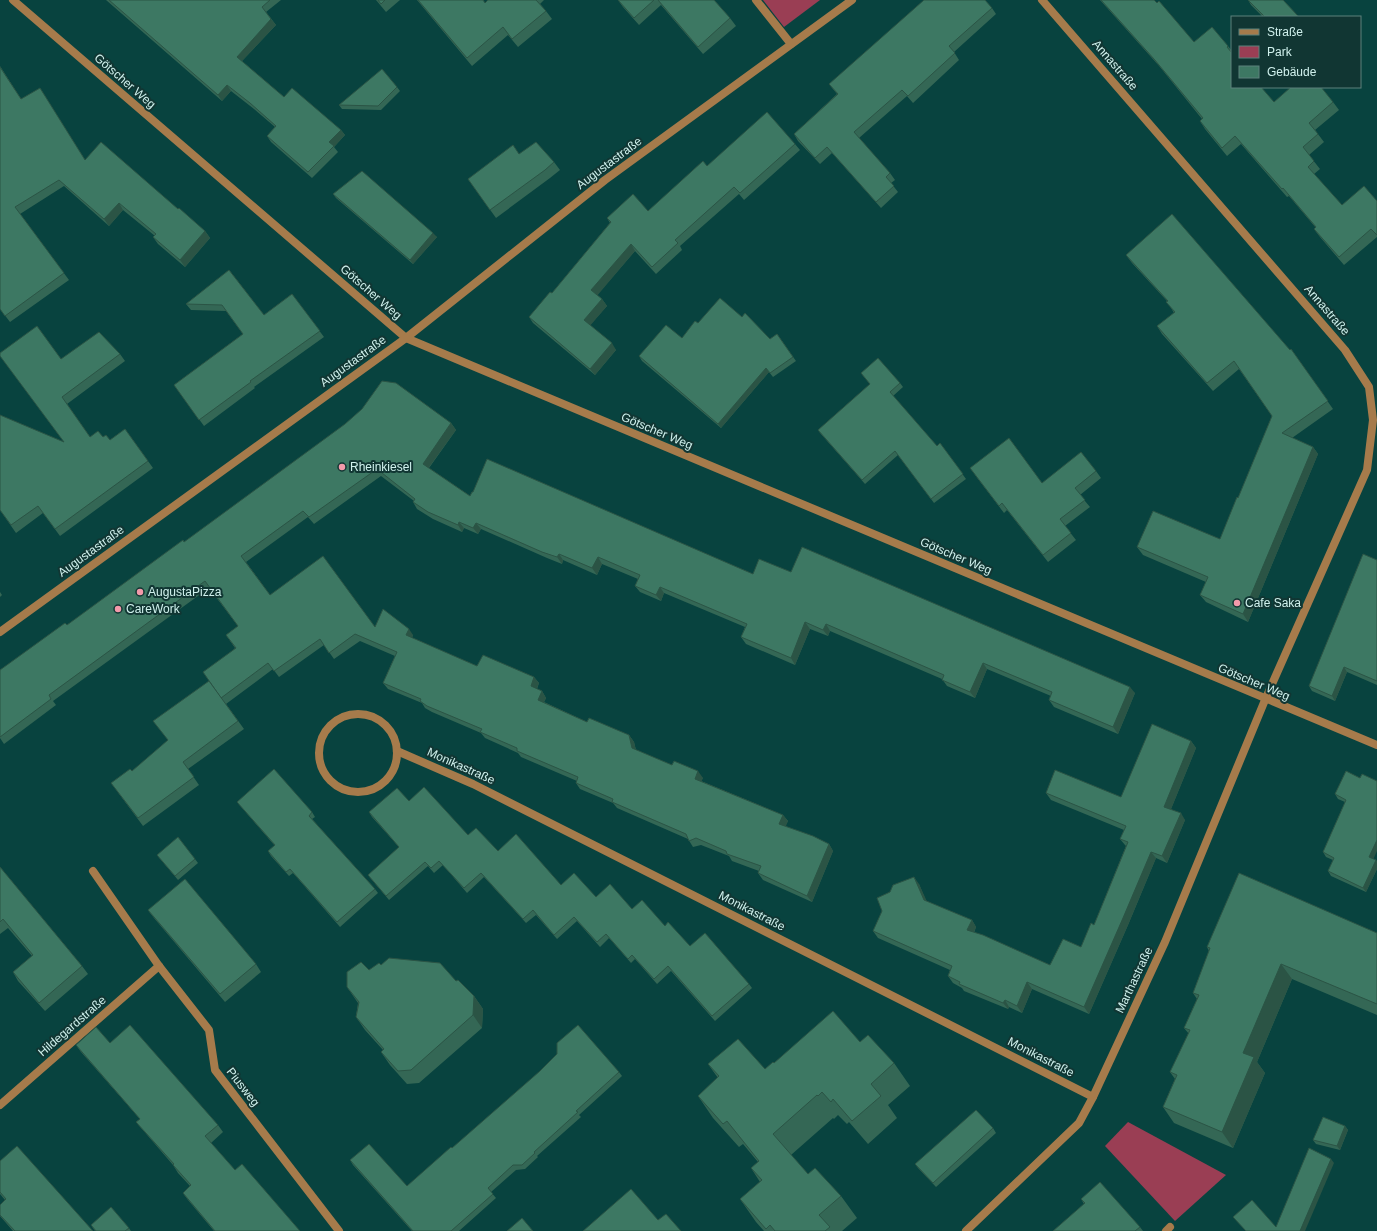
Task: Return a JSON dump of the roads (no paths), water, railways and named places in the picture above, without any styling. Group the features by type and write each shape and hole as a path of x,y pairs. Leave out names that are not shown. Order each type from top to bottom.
{"street":[{"name":"Götscher Weg","path":"13,0 406,338 1377,746"},
{"path":"756,0 791,44"},
{"name":"Augustastraße","path":"0,632 406,338 605,180 852,0"},
{"name":"Annastraße","path":"1042,0 1345,350 1369,386 1373,420 1367,470 1265,700"},
{"name":"Marthastraße","path":"966,1231 1079,1122 1093,1097 1165,942 1265,700"},
{"path":"357,714 369,715 380,720 388,728 395,739 397,751 396,763 391,774 372,790 360,792 348,790 336,785 328,776 322,765 319,753 321,741 326,730 340,719 357,714"},
{"name":"Monikastraße","path":"397,751 473,784 1093,1097"},
{"name":"Piusweg","path":"93,871 159,966 209,1030 215,1070 339,1231"},
{"name":"Hildegardstraße","path":"0,1105 159,966"}],"place":[{"name":"Rheinkiesel","path":"342,467"},
{"name":"AugustaPizza","path":"140,592"},
{"name":"Cafe Saka","path":"1237,603"},
{"name":"CareWork","path":"118,609"}]}
